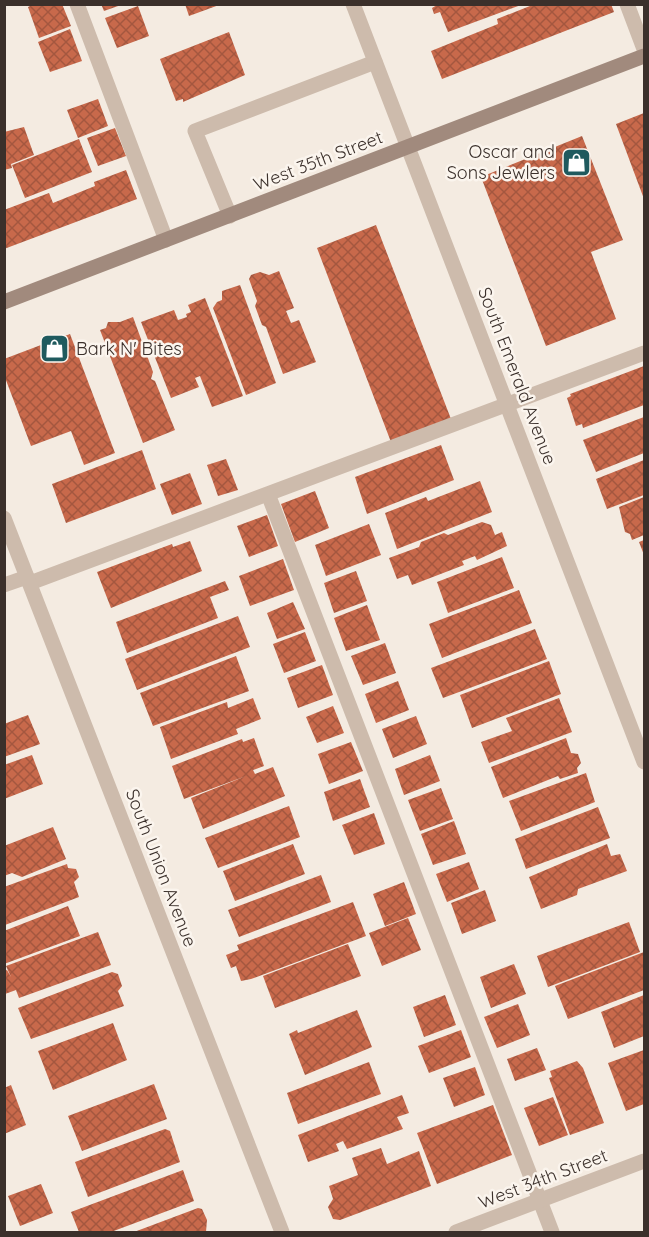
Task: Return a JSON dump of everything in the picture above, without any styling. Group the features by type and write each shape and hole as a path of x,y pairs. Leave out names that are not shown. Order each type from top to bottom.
{"main road":[{"name":"West 35th Street","path":"4,302 645,56"}],"street":[{"path":"76,4 166,240"},
{"name":"South Emerald Avenue","path":"353,4 645,762"},
{"path":"627,4 645,49"},
{"path":"230,216 195,131 375,62"},
{"path":"4,585 28,580 268,494 645,353"},
{"path":"268,494 552,1233"},
{"name":"South Union Avenue","path":"4,518 282,1233"},
{"name":"West 34th Street","path":"456,1233 645,1161"}],"building":[{"path":"34,4 62,4 71,26 39,38 28,7"},
{"path":"101,4 121,4 121,5 104,11"},
{"path":"185,4 219,4 219,5 189,16"},
{"path":"535,4 611,4 614,12 442,79 431,51 498,24 497,19"},
{"path":"437,5 521,5 448,32 440,12 434,14 432,8"},
{"path":"138,6 149,36 117,48 105,18"},
{"path":"70,29 82,61 50,72 38,42"},
{"path":"229,32 245,75 183,102 183,99 176,101 160,59"},
{"path":"98,99 108,126 78,138 67,110"},
{"path":"644,113 644,199 616,124"},
{"path":"24,127 34,155 11,164 12,168 4,170 4,132"},
{"path":"115,128 126,156 98,166 87,138"},
{"path":"582,136 623,240 591,252 616,319 546,346 481,177"},
{"path":"79,139 92,172 25,198 12,165"},
{"path":"126,170 137,199 4,249 4,210 49,193 53,203 95,186 94,182"},
{"path":"376,225 451,419 391,442 317,248"},
{"path":"279,271 294,308 286,311 291,323 299,320 316,362 283,374 266,327 262,325 255,306 257,301 249,279 251,275 260,272 269,275"},
{"path":"240,285 276,383 246,395 213,308 217,302 222,300 222,291"},
{"path":"205,298 243,396 212,407 200,376 195,378 199,387 171,398 141,322 174,310 178,320 187,317 186,314 191,312 188,305"},
{"path":"133,317 153,372 151,379 155,381 175,430 143,443 100,330 106,328 108,322 120,322"},
{"path":"70,334 115,453 84,465 71,431 31,446 4,375 4,359"},
{"path":"644,366 644,405 583,428 582,424 576,426 567,398 571,396 570,394"},
{"path":"644,417 644,453 596,472 583,440"},
{"path":"441,445 454,480 367,514 355,477"},
{"path":"142,450 156,489 66,523 52,484"},
{"path":"226,459 238,490 218,496 207,465"},
{"path":"644,460 644,495 607,509 596,479"},
{"path":"190,473 202,504 172,515 160,484"},
{"path":"480,481 492,512 397,549 385,513 426,497 428,501"},
{"path":"315,491 329,528 295,542 281,504"},
{"path":"644,497 644,535 632,540 630,534 625,532 619,507"},
{"path":"267,515 278,546 249,557 237,526"},
{"path":"482,522 491,525 495,535 502,532 507,546 477,560 475,556 462,561 464,565 412,585 408,575 397,579 389,558 419,547 421,542 444,533 448,535"},
{"path":"369,524 381,555 326,576 315,545"},
{"path":"644,540 644,555 639,542"},
{"path":"190,541 202,571 111,608 97,572 172,544 173,547"},
{"path":"502,557 514,588 448,613 437,582"},
{"path":"283,559 294,590 250,606 239,576"},
{"path":"356,571 367,601 334,613 324,583"},
{"path":"225,581 229,590 210,597 218,618 127,653 116,622"},
{"path":"519,590 532,623 442,658 429,624"},
{"path":"293,602 305,629 277,639 267,613"},
{"path":"367,605 380,640 346,651 334,618"},
{"path":"238,616 250,647 137,690 125,659"},
{"path":"535,629 547,659 443,698 431,668"},
{"path":"305,632 316,661 284,673 273,644"},
{"path":"385,643 396,673 363,685 351,656"},
{"path":"236,656 249,691 153,726 140,693"},
{"path":"549,661 561,694 472,728 460,695"},
{"path":"322,665 333,695 298,708 287,678"},
{"path":"398,681 409,710 376,723 365,694"},
{"path":"253,698 261,719 236,729 238,734 171,759 160,727 227,702 228,708"},
{"path":"559,698 572,732 489,763 481,742 512,731 506,718"},
{"path":"333,706 344,733 317,743 306,717"},
{"path":"28,715 40,744 4,757 4,724"},
{"path":"416,716 427,744 393,758 382,729"},
{"path":"254,738 264,766 253,770 255,774 273,767 285,796 203,829 191,798 246,776 184,799 172,766 242,739 243,742"},
{"path":"566,738 571,753 578,754 581,763 577,768 578,773 560,779 558,776 503,798 491,767"},
{"path":"351,742 363,771 329,784 318,754"},
{"path":"32,755 43,784 4,799 4,765"},
{"path":"430,755 440,781 404,795 395,769"},
{"path":"586,773 595,802 521,831 509,801"},
{"path":"360,779 370,807 333,821 324,792"},
{"path":"441,788 453,819 420,831 408,800"},
{"path":"289,806 300,837 218,868 205,838"},
{"path":"598,807 610,838 526,869 515,839"},
{"path":"374,813 385,844 354,855 342,825"},
{"path":"454,821 466,854 433,865 421,834"},
{"path":"53,827 66,859 22,877 12,873 4,876 4,846"},
{"path":"293,844 305,874 235,901 223,871"},
{"path":"607,844 611,856 620,854 627,871 578,889 577,895 541,909 529,877"},
{"path":"469,862 479,889 447,902 436,874"},
{"path":"67,864 68,868 76,869 79,877 74,882 79,897 5,925 4,887"},
{"path":"321,875 331,902 239,937 228,910"},
{"path":"404,882 416,914 385,926 373,894"},
{"path":"485,890 496,921 462,934 451,903"},
{"path":"353,902 366,936 251,979 241,981 236,966 231,968 226,955 239,950 237,945"},
{"path":"68,906 80,936 4,964 4,931"},
{"path":"408,918 421,950 382,966 369,933"},
{"path":"629,922 640,952 548,987 537,956"},
{"path":"98,932 111,965 19,998 16,990 5,994 4,971 7,970 11,977 6,966"},
{"path":"348,944 361,976 275,1008 263,976"},
{"path":"644,952 644,990 568,1019 555,986"},
{"path":"514,964 526,994 491,1008 480,977"},
{"path":"112,972 118,974 122,986 118,991 124,1006 31,1039 18,1008"},
{"path":"445,995 456,1025 424,1037 413,1007"},
{"path":"644,995 644,1036 614,1048 601,1012"},
{"path":"518,1004 530,1035 497,1048 484,1017"},
{"path":"357,1010 372,1047 305,1075 289,1034 297,1030 298,1033"},
{"path":"113,1023 127,1060 53,1090 38,1051"},
{"path":"461,1030 471,1057 429,1073 418,1046"},
{"path":"537,1048 546,1070 515,1081 507,1059"},
{"path":"644,1050 644,1104 626,1111 608,1063"},
{"path":"577,1061 583,1068 604,1123 570,1135 549,1078 552,1077 550,1071"},
{"path":"369,1062 381,1094 298,1124 287,1093"},
{"path":"475,1067 485,1095 454,1107 443,1078"},
{"path":"154,1084 167,1119 82,1151 68,1116"},
{"path":"11,1085 26,1125 4,1134 4,1088"},
{"path":"402,1095 409,1113 397,1117 403,1129 347,1149 343,1141 336,1144 339,1151 308,1162 298,1135"},
{"path":"553,1097 568,1135 539,1146 524,1108"},
{"path":"493,1105 512,1155 437,1184 417,1133"},
{"path":"165,1129 170,1131 180,1162 88,1197 75,1162"},
{"path":"381,1148 387,1164 419,1151 431,1186 340,1220 333,1219 328,1207 333,1199 329,1186 358,1175 352,1158"},
{"path":"183,1170 194,1201 111,1232 79,1232 71,1212"},
{"path":"41,1184 53,1213 20,1226 8,1196"},
{"path":"198,1208 202,1209 207,1220 206,1232 134,1232"}],"place":[{"name":"Oscar and Sons Jewlers","path":"576,162"},
{"name":"Bark N' Bites","path":"55,349"}]}
